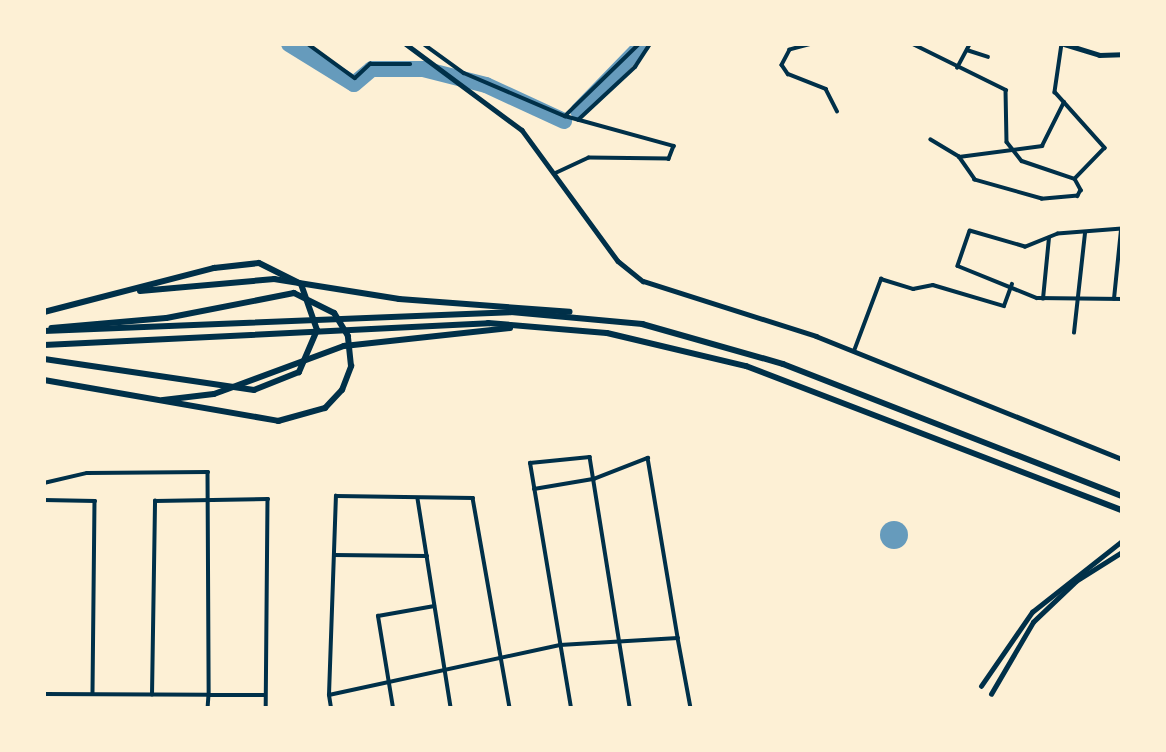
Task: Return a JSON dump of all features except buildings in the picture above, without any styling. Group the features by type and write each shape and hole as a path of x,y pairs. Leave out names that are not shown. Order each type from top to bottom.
{"highway":[{"path":"44,312 134,291 214,268 273,266 301,284 316,312 317,338 305,365 286,382 254,390 44,359"},
{"path":"134,291 274,279 399,299 553,307 586,317"},
{"path":"44,330 211,310 281,293 316,299 348,336 349,375 325,408 296,420 151,400 44,380"},
{"path":"44,330 220,329 446,313 586,317 642,324 747,352 1122,496"},
{"path":"151,400 214,394 344,346 543,325"},
{"path":"44,345 543,325 643,339 746,366 1122,510"}],"main road":[{"path":"1063,44 1099,55 1122,54"}],"street":[{"path":"308,44 355,78 370,64 410,64"},
{"path":"382,44 387,44"},
{"path":"406,44 416,54 503,112 535,146 618,261 643,281 854,351 1122,459"},
{"path":"565,116 639,44"},
{"path":"578,120 635,67 650,44"},
{"path":"813,44 790,50 782,65 788,74 826,89 837,111"},
{"path":"913,44 1006,90 1013,149 1022,161 1075,179"},
{"path":"957,68 970,44"},
{"path":"1063,44 1054,76 1064,102 1105,148 1075,179"},
{"path":"425,45 464,73 565,116 674,146 669,159 589,158 555,174"},
{"path":"967,50 988,57"},
{"path":"959,156 1042,146 1064,102"},
{"path":"931,140 959,156 975,180 1042,199 1078,196 1075,179"},
{"path":"1114,299 1122,229 1049,238 1025,247 970,231 958,266 1012,284 1043,299 1078,301 1122,299"},
{"path":"1074,333 1086,233"},
{"path":"1043,299 1049,238"},
{"path":"854,351 881,279 913,289 933,285 1004,306 1012,284"},
{"path":"571,708 530,463 590,457 630,708"},
{"path":"534,489 594,479 648,457 691,708"},
{"path":"44,483 87,472 208,472 212,502 208,708"},
{"path":"331,708 329,695 336,496 473,498 510,708"},
{"path":"152,695 155,501 268,499 264,695 266,708"},
{"path":"418,499 451,708"},
{"path":"44,500 95,501 93,694"},
{"path":"981,686 1032,612 1122,541"},
{"path":"991,694 1009,656 1050,603 1122,552"},
{"path":"333,555 427,556"},
{"path":"393,708 378,616 434,606"},
{"path":"329,695 560,645 678,638"},
{"path":"44,694 264,695"}],"water":[{"path":"894,521 904,525 908,535 904,545 894,549 884,545 880,535 884,525"}],"waterway":[{"path":"289,44 354,84 372,69 423,69 486,85 564,121"},
{"path":"578,111 643,44"}]}
